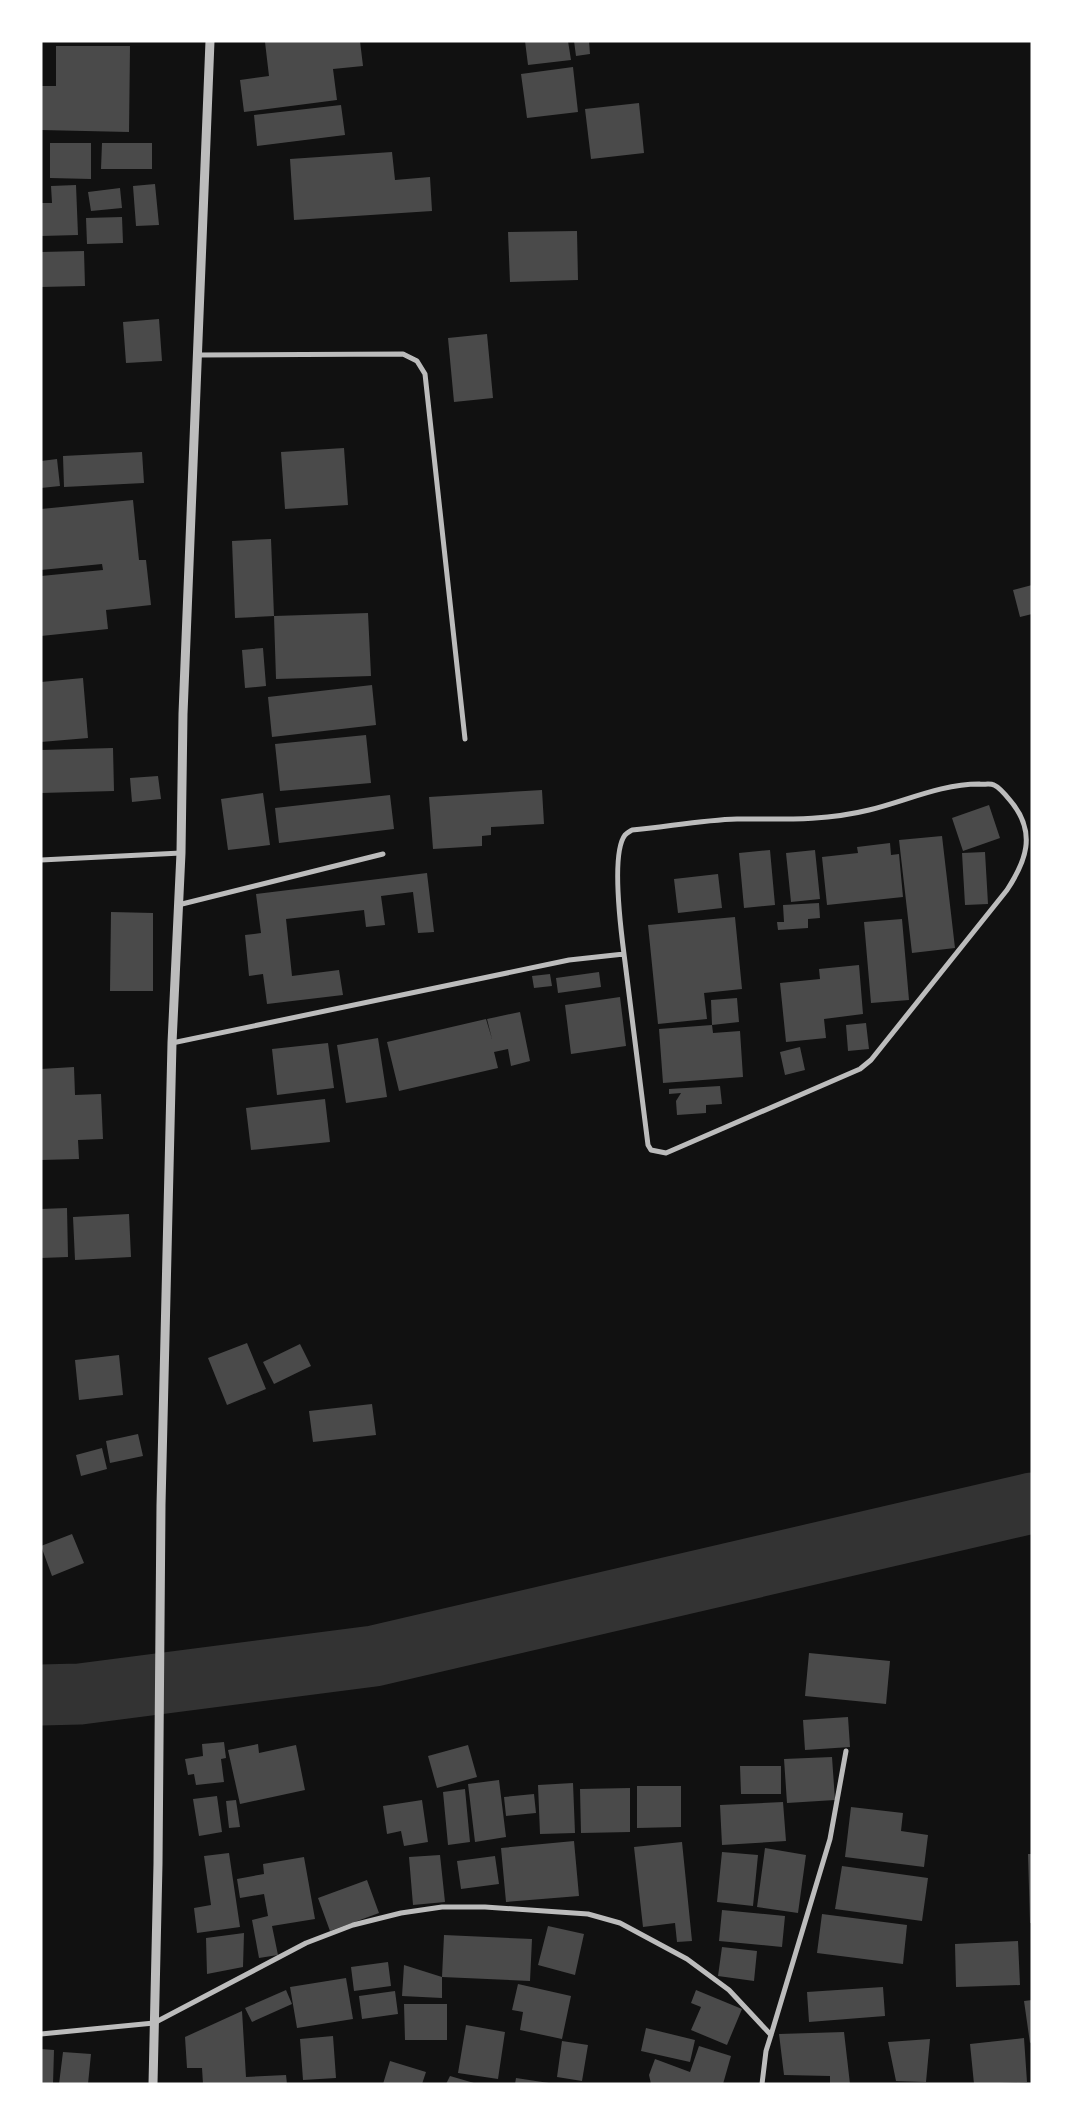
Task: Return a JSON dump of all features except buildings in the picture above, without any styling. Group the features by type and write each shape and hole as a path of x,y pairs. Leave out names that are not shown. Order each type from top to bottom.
{"street":[{"path":"153,2084 158,1864 161,1505 172,1043 181,853 183,714 210,41"},
{"path":"197,355 403,354 416,361 425,374 465,738"},
{"path":"962,784 994,785 1006,795 1019,812 1026,828 1026,844 1021,870 872,1060 851,1073 666,1154 651,1150 648,1145 624,954 619,920 619,859 625,835 632,830 735,819 816,819 868,810 962,784"},
{"path":"41,860 181,853"},
{"path":"178,905 383,854"},
{"path":"172,1043 569,960 624,954"},
{"path":"762,2084 766,2051 830,1839 846,1751"},
{"path":"41,2034 154,2023 306,1943 353,1925 402,1913 434,1908 485,1907 588,1914 620,1923 687,1959 729,1990 771,2035"}],"waterway":[{"path":"41,1695 80,1694 374,1656 1032,1503"}]}
